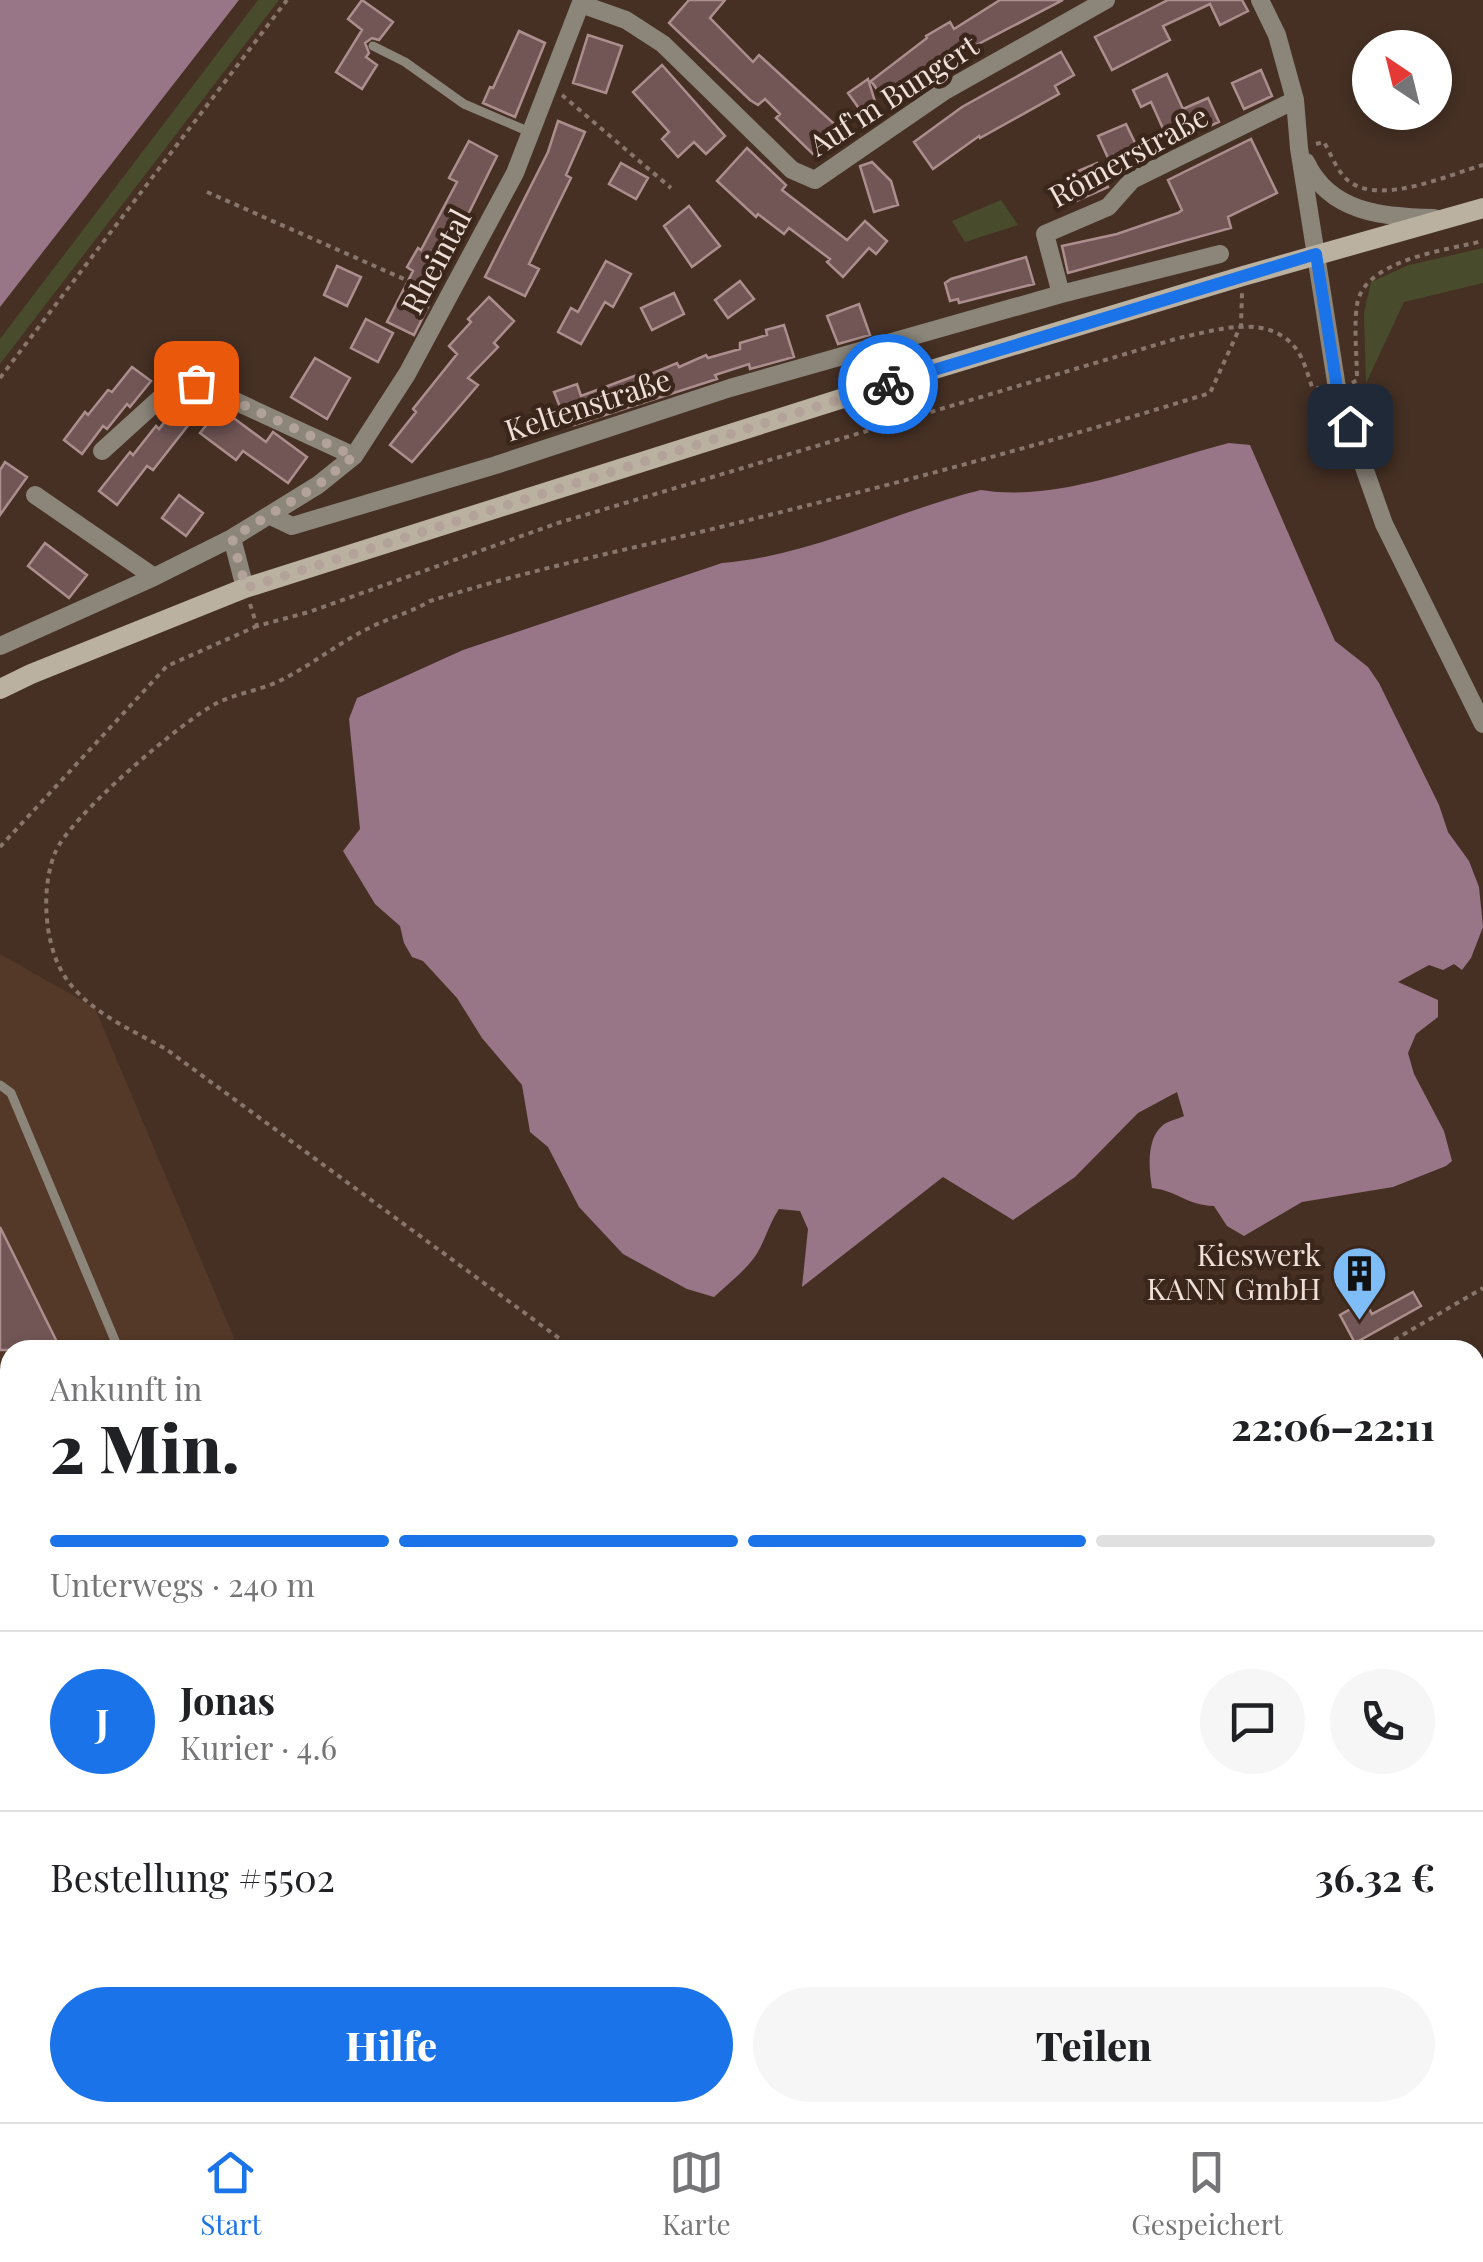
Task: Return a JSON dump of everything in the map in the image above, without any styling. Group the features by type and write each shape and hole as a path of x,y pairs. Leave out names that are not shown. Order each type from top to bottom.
{"street":[{"name":"Auf'm Bungert","path":"581,2 626,20 664,44 792,170 815,180 1078,6 1106,0"},
{"path":"1260,0 1277,34 1295,100 1338,394 1384,524 1483,724"},
{"name":"Rheintal","path":"0,646 232,538 318,485 354,456 407,374 515,173 581,2"},
{"name":"Römerstraße","path":"1061,294 1045,234 1108,207 1132,180 1295,100"},
{"path":"1299,148 1321,186 1338,200 1365,212 1444,218"},
{"path":"0,690 246,588 938,368 1483,208"},
{"path":"1061,294 1220,254"},
{"name":"Keltenstraße","path":"270,516 292,526 496,465 730,388 1061,294"},
{"path":"102,451 177,383 196,383 354,456"},
{"path":"34,496 154,577"},
{"path":"232,538 246,588"}],"lane":[{"path":"373,46 405,62 464,104 532,133"},
{"path":"0,1085 11,1093 116,1340"}],"path":[{"path":"0,378 287,0"},
{"path":"551,86 671,188"},
{"path":"1299,148 1324,142 1347,181 1365,190 1388,192 1483,165"},
{"path":"207,192 449,299"},
{"path":"0,846 167,666 257,626 309,612 577,517 1179,338 1241,325 1277,331 1298,351 1312,386 1338,394 1356,380 1358,300 1369,280 1387,266 1483,240"},
{"path":"561,1340 166,1048 106,1015 78,991 63,973 52,947 47,910 55,851 122,777 217,703 305,668 369,628 430,601 481,585 1042,445 1210,393 1241,325"},
{"path":"246,588 257,626"},
{"path":"1394,1340 1483,1288"}],"shaded area":[{"path":"0,0 239,0 0,307"},
{"path":"1229,443 1250,445 1335,641 1368,667 1379,683 1439,805 1448,832 1469,861 1479,887 1483,927 1462,970 1454,964 1443,970 1429,965 1398,982 1438,1000 1438,1017 1416,1034 1408,1053 1414,1074 1444,1131 1452,1161 1393,1187 1302,1202 1244,1236 1227,1226 1214,1206 1152,1188 1153,1139 1164,1124 1184,1116 1177,1092 1138,1113 1075,1177 1013,1220 943,1177 802,1287 808,1229 800,1211 779,1209 756,1255 714,1297 687,1289 623,1254 579,1207 548,1147 530,1132 522,1085 482,1038 457,998 423,961 412,957 400,926 375,904 343,851 360,829 349,719 357,698 463,650 722,563 788,552 981,490 1042,491 1074,486"},
{"path":"0,954 95,1008 235,1340 0,1340"}],"green space":[{"path":"258,0 279,0 0,364 0,339"},
{"path":"1001,200 1018,225 965,242 952,221"},
{"path":"1483,248 1483,283 1404,302 1366,383 1364,313 1371,282 1409,265"}],"building":[{"path":"362,0 393,22 379,40 372,38 365,43 369,53 366,57 377,65 362,89 336,72 362,30 348,19"},
{"path":"689,0 725,0 710,18 753,62 759,55 843,132 817,158 776,118 780,114 765,99 758,105 750,100 669,23"},
{"path":"1000,0 1063,0 942,63 886,102 871,81 926,36 950,22 954,29"},
{"path":"1168,0 1242,0 1248,11 1220,25 1210,4 1163,26 1170,40 1112,70 1095,37"},
{"path":"519,31 545,43 515,117 483,103"},
{"path":"588,35 622,46 606,93 573,83"},
{"path":"1061,52 1074,75 1055,86 1059,94 979,136 933,169 914,142 962,107"},
{"path":"662,65 725,136 706,154 694,142 678,157 662,139 669,132 633,92"},
{"path":"1261,70 1272,96 1244,109 1232,83"},
{"path":"1167,74 1183,109 1208,98 1219,122 1170,144 1151,102 1141,107 1133,90"},
{"path":"868,79 877,108 865,117 848,93"},
{"path":"558,121 585,132 566,175 571,178 529,264 539,269 525,296 485,277 548,152"},
{"path":"1126,124 1137,147 1109,160 1098,136"},
{"path":"1251,139 1277,193 1228,217 1231,228 1068,273 1062,246 1117,234 1178,213 1182,210 1168,180"},
{"path":"469,141 497,156 447,257 419,301 429,305 414,335 387,322 413,271 407,267 418,248 421,250 457,182 449,178"},
{"path":"747,148 786,185 782,190 847,240 865,221 887,241 876,254 869,248 843,277 827,262 830,259 789,228 784,234 758,214 756,217 717,181"},
{"path":"872,162 891,181 898,205 874,212 860,166"},
{"path":"621,163 648,178 636,199 609,184"},
{"path":"1097,163 1108,187 1069,204 1061,187 1074,181 1071,174"},
{"path":"689,206 720,246 692,267 664,226"},
{"path":"1026,257 1034,284 959,303 958,299 950,301 945,283 951,279"},
{"path":"606,261 631,274 613,307 605,302 581,344 558,332 571,308 578,312"},
{"path":"337,266 361,277 347,306 324,295"},
{"path":"740,281 754,299 728,318 715,300"},
{"path":"674,293 684,314 652,330 641,308"},
{"path":"489,297 514,321 494,343 498,347 468,378 478,385 412,462 390,445 457,354 449,346"},
{"path":"859,304 870,335 838,344 827,316"},
{"path":"366,319 393,333 378,362 351,348"},
{"path":"784,325 794,357 750,369 749,364 715,375 717,379 568,427 554,392 577,384 581,396 677,363 679,367 706,355 708,358 740,349 740,343"},
{"path":"315,358 350,378 327,419 291,397"},
{"path":"132,367 151,381 107,429 103,426 82,454 64,440 85,412 88,415"},
{"path":"181,401 197,414 153,470 147,466 117,505 99,491 130,452 133,455 156,426 159,429"},
{"path":"220,408 266,442 273,432 307,457 288,483 243,451 236,460 200,433"},
{"path":"5,462 27,477 0,515 0,470"},
{"path":"179,495 203,513 186,536 162,518"},
{"path":"45,543 87,575 69,598 28,566"},
{"path":"0,1227 56,1340 0,1340"},
{"path":"1413,1292 1421,1306 1360,1340 1353,1340 1340,1315 1365,1301 1372,1314"}],"way so far":[{"path":"196,383 354,456 318,485 232,538 246,588 888,384"}],"place":[{"name":"Kieswerk KANN GmbH","path":"1360,1322"}],"route":[{"path":"888,384 1316,254 1338,394 1350,426"}]}
